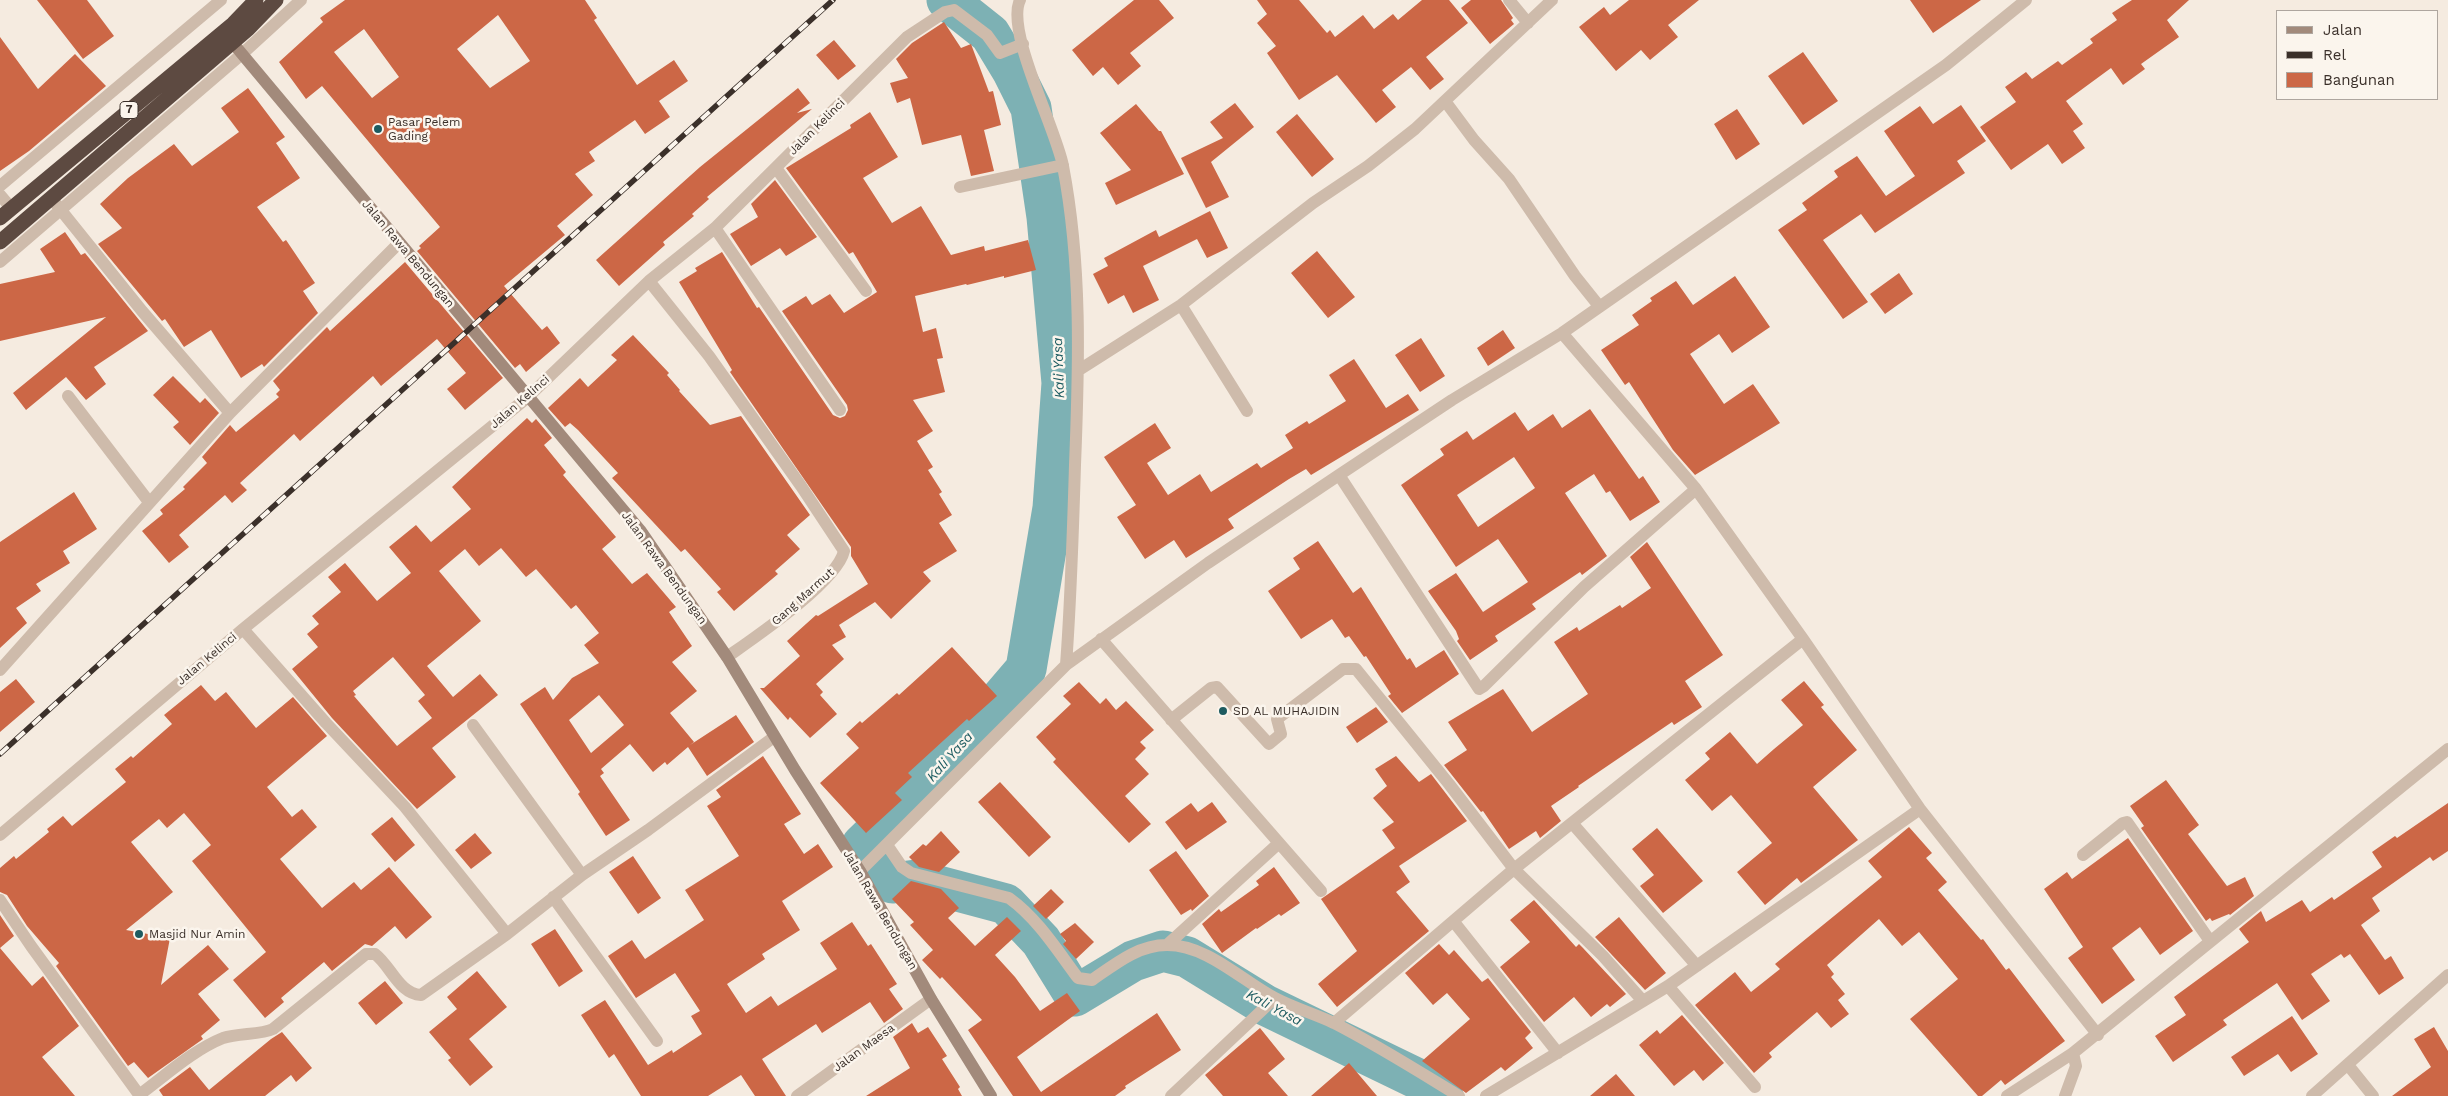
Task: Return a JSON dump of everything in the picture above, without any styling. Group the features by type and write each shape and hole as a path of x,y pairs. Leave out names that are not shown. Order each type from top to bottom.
{"highway":[{"name":"7","path":"5,213 233,24 256,0"},
{"name":"7","path":"0,242 57,205 276,0"}],"street":[{"path":"0,186 221,0"},
{"path":"0,262 57,205 242,54 301,0"},
{"path":"1020,0 1018,21 1022,44 1058,166 1077,277 1079,370 1066,665"},
{"path":"1509,0 1528,24"},
{"path":"1079,370 1181,304 1313,202 1368,166 1447,103 1552,0"},
{"path":"860,871 1066,665 1208,563 1339,475 1452,400 1562,333 1946,64 2026,0"},
{"name":"Jalan Kelinci","path":"0,835 243,630 528,397 649,281 715,228 907,37 945,12 954,10 988,35 1000,53 1022,44"},
{"name":"Jalan Rawa Bendungan","path":"232,42 398,244 640,530 727,657 774,737 860,871 931,999 991,1096"},
{"path":"1447,103 1509,179 1575,276 1599,306"},
{"path":"960,187 1058,166"},
{"path":"776,168 866,291"},
{"path":"0,196 5,213"},
{"path":"57,205 142,311 230,413"},
{"path":"715,228 840,410"},
{"path":"0,670 230,413 313,332 398,244"},
{"name":"Gang Marmut","path":"649,281 709,356 844,552 842,559 828,576 780,620 727,657"},
{"path":"1181,304 1247,411"},
{"path":"1562,333 1696,490 1803,639 1920,809 2098,1035"},
{"path":"68,396 149,502"},
{"path":"1339,475 1479,688 1484,686 1584,587 1696,490"},
{"path":"243,630 326,723 406,807 507,934"},
{"path":"1101,639 1321,891"},
{"path":"1334,1023 1514,869 1803,639"},
{"path":"1171,720 1211,688 1217,687 1269,744 1282,734 1276,719 1340,671 1350,668 1356,669 1449,784 1514,869 1602,956 1642,1000"},
{"path":"472,725 582,875"},
{"path":"0,900 139,1095 199,1052 222,1039 243,1033 264,1032 273,1028 366,954 375,954 408,991 412,994 421,995 507,934 582,875 648,830 774,737"},
{"path":"2007,1096 2098,1035 2210,941 2448,749"},
{"path":"1486,1096 1668,986 1920,809"},
{"path":"2083,855 2123,823 2127,822 2210,941"},
{"path":"1572,823 1697,966"},
{"path":"1167,945 1279,843"},
{"path":"886,845 902,867 912,873 1009,898 1022,908 1046,934 1078,978 1092,980 1128,956 1144,948 1167,945 1185,948 1212,958 1267,1004 1334,1023 1459,1096"},
{"path":"553,897 657,1041"},
{"path":"1454,922 1558,1053"},
{"path":"2312,1096 2403,1013 2448,975"},
{"path":"1668,986 1755,1087"},
{"name":"Jalan Maesa","path":"797,1096 931,999"},
{"path":"1171,1096 1267,1004"},
{"path":"2065,1096 2076,1066 2073,1053"},
{"path":"2348,1065 2373,1096"}],"building":[{"path":"37,0 87,0 114,36 83,59"},
{"path":"345,0 585,0 597,18 594,20 637,85 674,60 688,81 659,101 670,117 645,134 635,120 589,152 595,161 575,174 593,195 557,226 565,235 504,286 542,330 547,326 560,343 526,372 520,364 515,368 417,251 421,248 419,246 440,227 322,86 306,99 279,62 323,22 320,18","holes":["498,15 530,61 490,88 457,49","364,29 399,77 372,98 334,52"]},
{"path":"1134,0 1159,0 1174,18 1130,53 1141,66 1118,85 1103,67 1093,76 1072,50"},
{"path":"1257,0 1299,0 1327,33 1330,30 1335,37 1363,15 1374,29 1393,14 1398,20 1422,0 1449,0 1468,23 1426,57 1444,79 1430,90 1411,67 1382,90 1396,107 1376,123 1337,75 1299,100 1267,53 1276,46 1257,23 1267,14"},
{"path":"1471,0 1501,0 1513,18 1511,20 1514,24 1490,44 1461,8"},
{"path":"1629,0 1699,0 1668,25 1678,37 1650,60 1641,50 1616,71 1579,27 1604,7 1610,15"},
{"path":"1910,0 1981,0 1933,33"},
{"path":"2132,0 2189,0 2167,20 2179,37 2141,64 2145,69 2123,85 2111,68 2066,101 2083,124 2073,131 2085,148 2062,164 2048,144 2011,170 1980,127 2016,102 2005,87 2026,72 2032,79 2058,61 2062,65 2093,43 2090,39 2117,20 2112,13"},
{"path":"944,22 961,48 971,44 989,92 993,91 1001,125 984,130 994,171 971,176 961,135 922,145 910,98 897,103 890,83 908,78 896,59 912,43"},
{"path":"0,37 38,89 75,54 106,86 29,151 0,171"},
{"path":"834,40 856,66 838,80 816,55"},
{"path":"1803,52 1838,101 1803,125 1768,76"},
{"path":"248,88 285,137 276,143 300,178 257,207 283,242 286,240 315,283 303,291 318,313 264,367 262,364 241,378 211,330 184,347 165,319 162,321 98,244 122,228 100,204 128,178 174,144 192,166 239,132 221,108"},
{"path":"798,88 810,103 797,113 812,109 707,197 709,199 692,214 694,216 663,242 665,245 619,286 596,260 700,167"},
{"path":"1235,103 1254,127 1211,162 1229,197 1206,208 1181,158 1223,138 1210,122"},
{"path":"1136,104 1161,131 1184,174 1116,205 1105,183 1131,170 1100,133"},
{"path":"1961,105 1986,141 1957,161 1965,173 1875,233 1861,214 1823,240 1868,302 1843,319 1778,230 1807,210 1802,203 1838,177 1834,171 1857,156 1886,196 1915,176 1884,131 1920,106 1933,124"},
{"path":"1737,109 1760,144 1736,160 1714,124"},
{"path":"870,112 898,157 863,178 892,223 921,206 951,255 984,246 985,251 1028,240 1036,270 915,296 923,332 936,328 943,358 937,359 945,392 913,400 933,431 917,441 933,467 928,470 942,492 939,494 952,515 939,523 957,551 923,572 931,581 891,619 875,602 839,625 846,637 832,645 844,659 816,684 823,692 820,695 837,714 810,738 790,717 788,720 760,688 764,688 800,656 787,641 816,615 818,616 868,584 851,556 851,547 730,372 732,370 679,282 697,271 695,268 722,252 757,308 759,307 833,415 840,418 845,416 848,410 847,405 782,311 806,296 812,305 830,294 844,313 877,292 853,252 849,254 786,168 851,128 850,125"},
{"path":"1297,114 1334,159 1312,177 1276,132"},
{"path":"775,180 817,237 786,256 780,248 751,266 730,234 758,217 751,204"},
{"path":"1210,211 1228,248 1207,258 1197,239 1143,266 1159,300 1133,313 1124,295 1108,304 1093,274 1108,266 1104,258 1156,230 1159,237"},
{"path":"65,232 81,255 85,253 148,331 94,367 106,384 86,400 66,377 26,410 13,393 106,317 0,341 0,284 55,272 40,249"},
{"path":"1317,251 1355,297 1328,318 1291,273"},
{"path":"405,262 503,378 465,410 447,389 466,373 437,339 381,386 373,376 300,441 294,434 240,483 247,490 232,503 225,495 179,535 189,547 169,563 142,531 163,514 160,510 185,489 183,487 207,463 202,457 230,425 236,432 279,397 276,394 280,390 273,381 327,327 330,331"},
{"path":"1899,273 1913,294 1885,314 1870,294"},
{"path":"1735,276 1770,327 1732,353 1719,334 1690,354 1724,404 1753,384 1780,423 1695,475 1673,450 1629,382 1625,385 1601,350 1639,325 1632,315 1652,301 1650,298 1676,281 1693,305"},
{"path":"1503,330 1515,348 1488,366 1477,348"},
{"path":"633,335 669,373 667,375 679,391 710,425 741,416 810,515 787,535 800,549 775,571 778,574 734,611 717,592 721,589 685,549 681,552 612,478 618,473 578,430 570,423 565,427 548,408 580,378 588,387 617,360 611,355"},
{"path":"1421,338 1445,376 1420,392 1395,355"},
{"path":"1354,359 1386,408 1408,394 1419,410 1311,475 1306,469 1289,479 1228,519 1234,528 1186,558 1174,540 1145,559 1117,517 1136,505 1104,457 1155,423 1171,448 1147,463 1168,495 1200,474 1211,492 1257,463 1261,468 1293,448 1285,435 1307,421 1309,424 1346,401 1329,375"},
{"path":"173,376 200,403 205,398 219,413 190,445 173,427 179,422 153,395"},
{"path":"1590,409 1639,479 1643,476 1660,502 1630,521 1610,491 1606,493 1594,474 1565,493 1607,556 1582,575 1580,572 1532,604 1536,609 1495,636 1498,641 1470,660 1457,641 1459,639 1456,631 1428,591 1456,573 1483,612 1528,582 1498,539 1456,567 1401,485 1444,455 1440,449 1467,431 1473,440 1515,412 1528,431 1553,414 1562,428","holes":["1514,457 1535,488 1478,527 1457,495"]},
{"path":"527,418 532,423 536,419 552,438 544,445 566,472 563,475 616,537 602,549 632,584 647,573 676,607 669,612 692,646 672,662 697,691 670,713 694,742 690,745 736,715 754,742 707,776 688,747 667,765 665,762 653,772 630,744 601,769 604,773 600,776 630,820 606,836 578,794 580,792 520,704 545,687 553,700 572,678 599,663 584,645 599,633 576,605 571,609 536,569 526,577 501,548 479,566 465,549 439,571 481,621 427,666 453,697 480,674 498,695 432,748 456,777 417,809 332,718 292,669 318,647 307,634 319,624 312,616 341,592 328,577 345,563 377,601 411,573 389,547 416,525 431,542 471,509 452,487","holes":["393,657 425,695 418,701 432,718 397,746 354,696 356,695 353,691","599,695 624,725 591,753 569,720"]},
{"path":"74,492 97,529 63,551 70,563 36,584 41,591 16,608 27,623 0,648 0,542"},
{"path":"1318,541 1353,593 1361,587 1407,660 1410,658 1416,668 1444,650 1459,674 1402,713 1388,696 1391,694 1366,656 1364,657 1349,636 1345,638 1332,619 1301,639 1268,591 1300,569 1293,558"},
{"path":"1647,542 1723,655 1685,681 1702,707 1674,725 1672,722 1578,786 1551,806 1561,821 1540,838 1536,831 1509,849 1483,811 1481,812 1444,765 1467,750 1448,722 1503,689 1532,732 1588,694 1554,642 1577,627 1579,631 1620,605 1622,608 1651,588 1630,557"},
{"path":"952,647 997,696 969,721 967,719 908,773 912,777 895,793 902,800 866,833 820,783 859,748 846,734 897,693 899,695"},
{"path":"16,679 35,702 0,732 0,692"},
{"path":"1804,681 1824,705 1821,707 1857,750 1813,787 1858,840 1801,883 1797,878 1765,905 1737,872 1772,843 1731,795 1712,811 1685,780 1710,759 1705,753 1730,732 1757,764 1803,725 1781,700"},
{"path":"1079,682 1100,704 1106,698 1116,710 1126,701 1154,730 1140,742 1146,748 1135,759 1149,774 1125,796 1151,824 1129,843 1053,762 1056,759 1036,737 1071,704 1063,696"},
{"path":"201,685 215,701 226,692 256,728 293,697 327,736 267,787 292,817 302,809 317,827 280,859 322,908 354,882 361,890 389,867 432,917 406,939 395,926 372,946 365,944 332,971 324,962 281,998 284,1002 265,1018 233,980 266,952 192,861 211,845 184,813 167,828 159,819 131,842 173,892 126,930 170,938 161,985 208,945 229,969 198,994 220,1020 201,1036 203,1039 148,1078 134,1062 128,1066 56,966 59,963 27,926 7,895 0,892 0,868 14,856 16,859 49,832 47,829 63,816 72,826 126,782 115,769 131,756 133,758 172,724 164,715"},
{"path":"1376,707 1388,722 1357,743 1346,727"},
{"path":"763,756 801,814 784,824 804,854 818,844 833,867 782,901 800,930 762,954 765,959 727,984 746,1013 771,996 778,1006 837,969 820,943 852,922 868,946 871,944 897,984 889,989 903,1009 884,1023 870,1002 822,1033 816,1024 762,1059 786,1096 755,1096 741,1075 708,1096 641,1096 614,1054 609,1058 581,1015 605,1000 648,1065 672,1050 673,1053 702,1034 691,1016 700,1011 675,973 636,998 608,956 632,940 645,959 704,920 685,890 739,856 707,806 721,797 716,790"},
{"path":"1396,756 1419,782 1431,774 1467,821 1399,866 1410,882 1396,892 1429,931 1337,1007 1318,984 1357,951 1321,899 1395,848 1382,830 1394,822 1373,798 1387,786 1375,769"},
{"path":"2166,780 2199,825 2188,834 2227,886 2245,877 2254,896 2230,915 2212,921 2210,918 2206,921 2141,828 2144,826 2130,806"},
{"path":"1000,782 1051,837 1029,857 978,802"},
{"path":"1212,802 1227,822 1186,850 1165,822 1191,803 1198,812"},
{"path":"2448,803 2448,851 2433,861 2430,857 2372,898 2380,911 2361,925 2385,960 2391,956 2404,978 2379,995 2350,954 2344,958 2341,954 2311,974 2330,1001 2302,1020 2277,983 2223,1020 2227,1025 2173,1062 2155,1036 2186,1015 2174,997 2249,942 2239,929 2261,911 2266,922 2302,900 2310,912 2332,897 2334,900 2382,867 2372,852 2395,836 2397,838"},
{"path":"392,817 415,845 395,862 371,834"},
{"path":"1909,827 1932,853 1926,858 1947,882 1938,890 1981,940 1983,939 2006,970 2009,968 2065,1041 2005,1085 2001,1080 1982,1096 1978,1096 1910,1019 1958,979 1919,932 1902,946 1879,919 1827,965 1834,974 1831,977 1845,994 1838,1000 1849,1014 1831,1028 1817,1012 1769,1053 1772,1057 1754,1073 1695,1005 1735,972 1751,992 1780,969 1775,964 1882,877 1868,861"},
{"path":"1657,828 1703,881 1663,913 1640,886 1654,875 1632,849"},
{"path":"941,831 960,852 939,872 919,867 909,857 923,844 926,846"},
{"path":"475,833 492,853 471,869 455,850"},
{"path":"2128,838 2193,931 2160,955 2140,927 2112,948 2135,980 2102,1004 2068,958 2083,947 2044,889 2067,872 2072,879"},
{"path":"1176,851 1209,896 1192,911 1191,909 1181,915 1149,870"},
{"path":"633,856 661,898 638,914 609,872"},
{"path":"1274,867 1300,903 1281,916 1279,914 1256,928 1222,953 1202,924 1219,909 1221,912 1259,885 1256,881"},
{"path":"911,881 941,889 959,908 948,918 975,946 1007,917 1021,931 995,955 1015,977 1040,1011 1067,993 1080,1011 1017,1057 1041,1092 1157,1013 1181,1050 1125,1086 1126,1088 1115,1096 1013,1096 968,1030 982,1020 942,977 940,979 922,960 933,950 910,925 914,922 892,899"},
{"path":"1051,889 1064,902 1046,919 1033,906"},
{"path":"1534,900 1576,947 1579,944 1626,994 1610,1007 1607,1004 1591,1017 1574,997 1544,1022 1500,967 1530,942 1510,920"},
{"path":"0,915 14,936 0,948"},
{"path":"1619,917 1666,973 1645,990 1595,937"},
{"path":"1075,923 1094,942 1076,959 1063,944 1066,941 1060,934"},
{"path":"555,929 583,971 559,987 531,944"},
{"path":"1439,944 1449,955 1454,950 1482,982 1488,978 1531,1032 1525,1038 1533,1048 1505,1071 1501,1067 1466,1093 1422,1061 1470,1019 1447,993 1433,1005 1405,973"},
{"path":"0,948 32,986 43,976 79,1026 42,1057 75,1096 0,1096"},
{"path":"477,971 507,1007 469,1039 493,1067 470,1086 448,1060 451,1058 429,1032 457,1009 447,997"},
{"path":"385,981 403,1003 376,1025 358,1003"},
{"path":"1682,1015 1724,1063 1703,1081 1694,1070 1674,1086 1639,1045 1657,1030 1660,1034"},
{"path":"2292,1016 2318,1054 2291,1072 2278,1054 2244,1076 2231,1057"},
{"path":"912,1023 918,1033 928,1027 947,1056 942,1059 960,1087 958,1089 962,1096 866,1096 910,1068 893,1037"},
{"path":"2434,1027 2448,1051 2448,1096 2392,1096 2431,1067 2414,1039"},
{"path":"1260,1028 1285,1059 1268,1073 1288,1096 1223,1096 1205,1075"},
{"path":"282,1032 312,1068 296,1082 291,1075 265,1096 163,1096 159,1090 190,1067 209,1090"},
{"path":"1349,1063 1377,1096 1311,1096"},
{"path":"1616,1074 1635,1096 1590,1096"}],"waterway":[{"name":"Kali Yasa","path":"947,0 990,34 1013,72 1031,108 1047,217 1062,383 1053,508 1026,669 943,766 862,845 893,883 916,880 1006,904 1041,941 1075,996 1133,961 1163,951 1187,957 1265,1005 1420,1080 1443,1096"}],"railway":[{"path":"0,754 833,0"}],"place":[{"name":"Pasar Pelem Gading","path":"378,129"},
{"name":"SD AL MUHAJIDIN","path":"1223,711"},
{"name":"Masjid Nur Amin","path":"139,934"}]}
